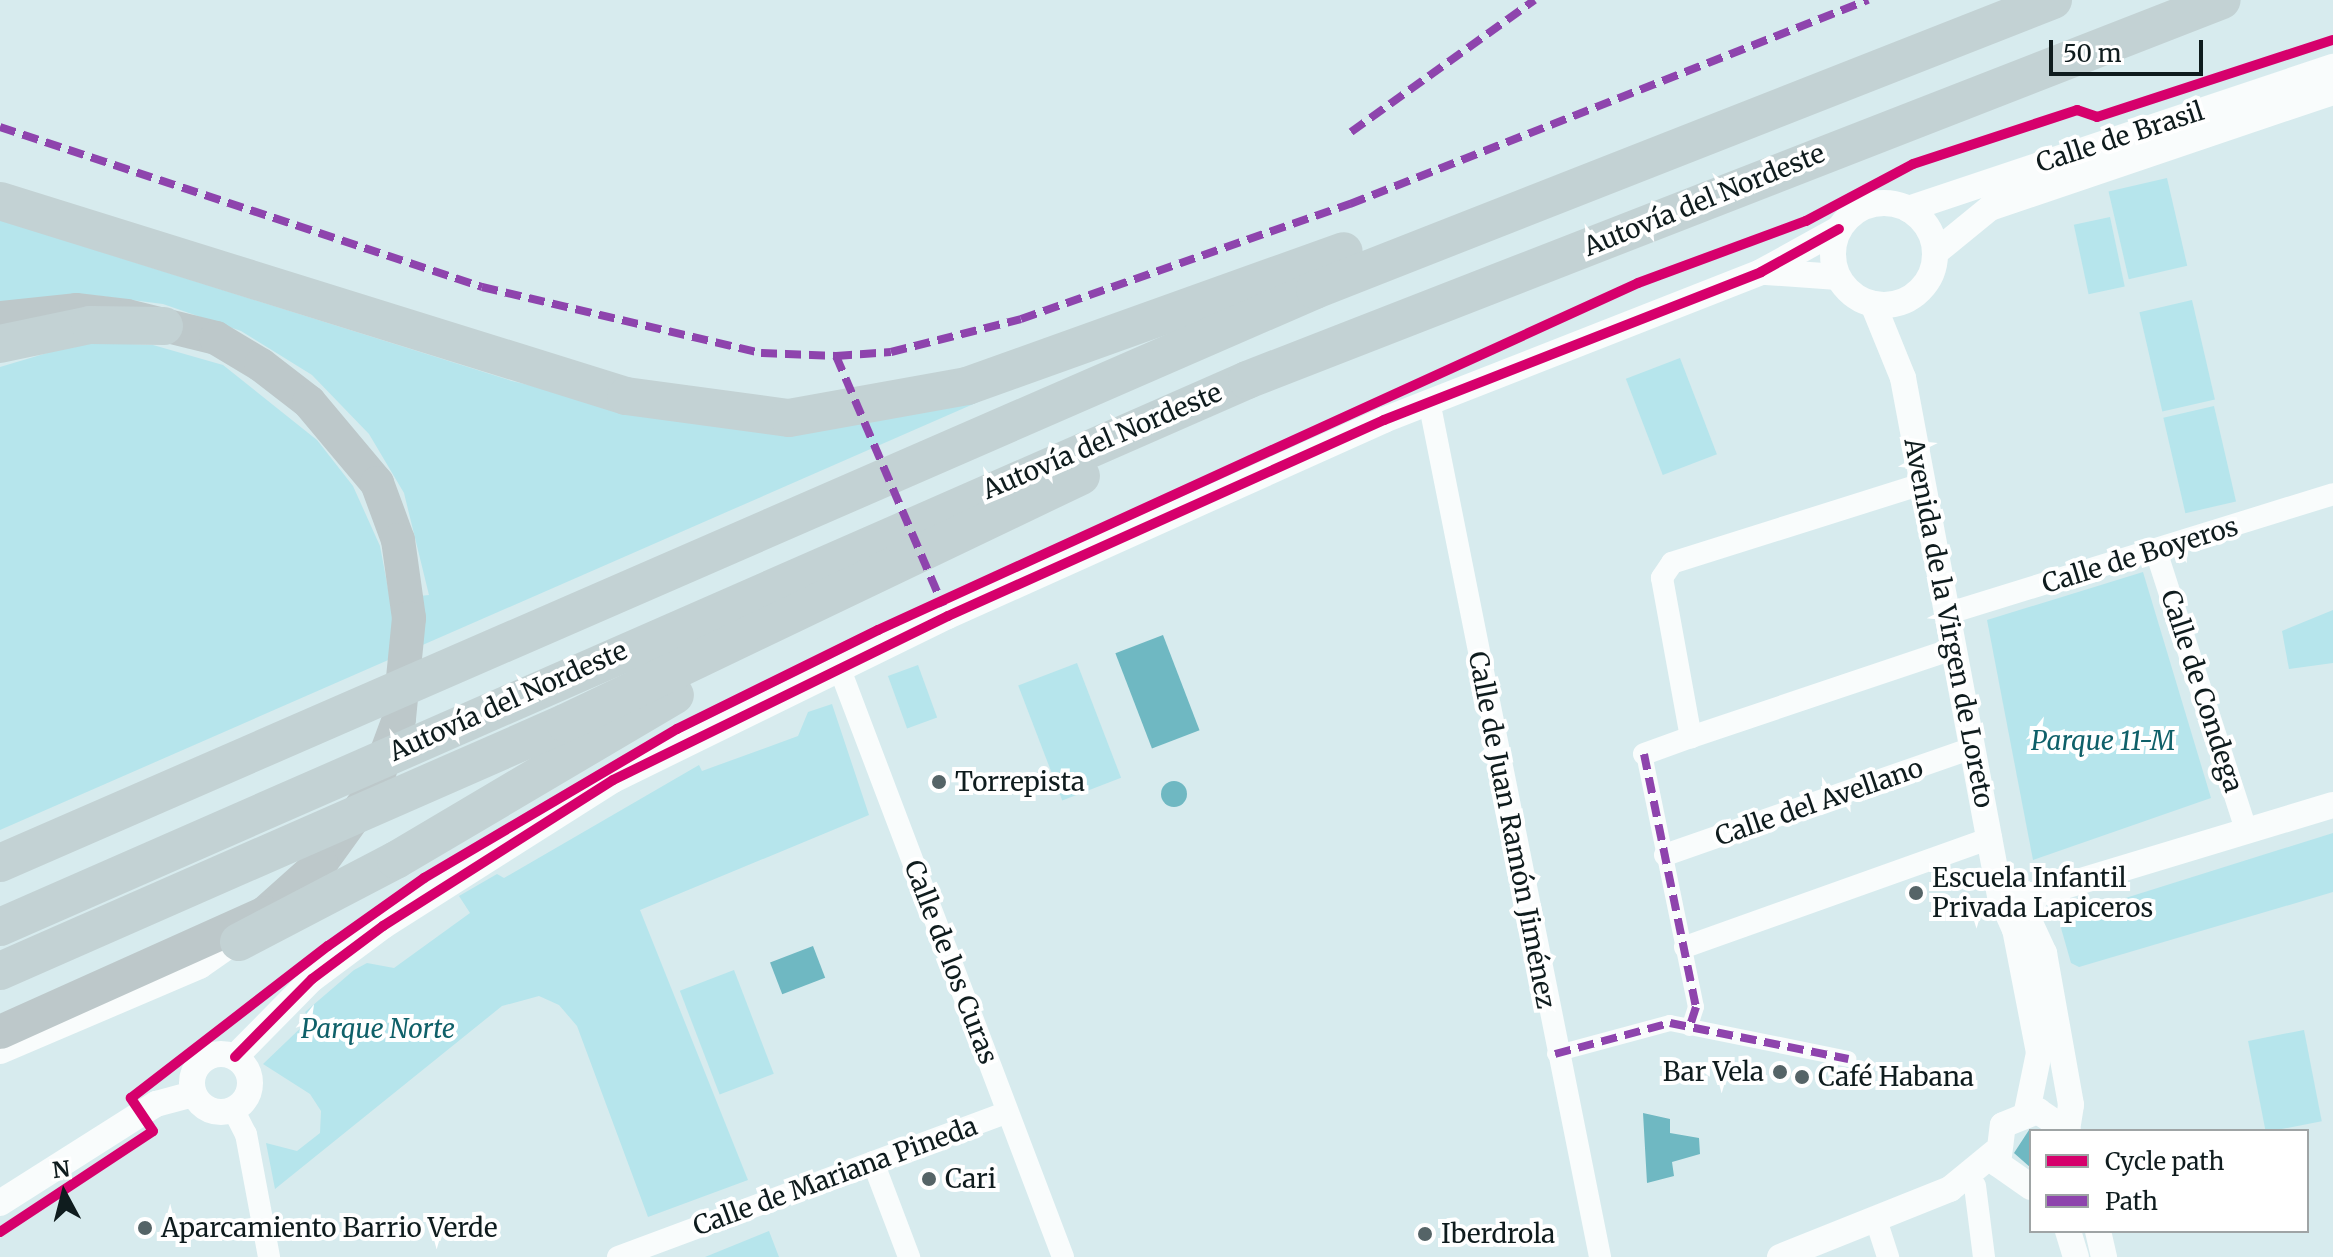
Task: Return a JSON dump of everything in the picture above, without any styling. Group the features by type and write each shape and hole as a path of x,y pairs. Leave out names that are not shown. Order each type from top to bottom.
{"highway":[{"path":"0,201 626,396 789,418 967,386 1317,261 1764,86 2053,0"},
{"name":"Autovía del Nordeste","path":"0,927 950,505 1399,321 2222,0"},
{"path":"0,863 1315,290 1994,20"},
{"path":"0,208 42,214"},
{"path":"0,971 565,723 1399,321"},
{"path":"0,344 90,325 164,326"},
{"path":"239,942 396,860 962,533"}],"main road":[{"path":"0,318 76,310 216,338 261,365 343,436 377,483 406,583 399,719 372,792 321,863 265,913 239,942 0,1049"},
{"path":"0,1032 265,913"}],"street":[{"name":"Calle de Brasil","path":"1908,209 2333,67"},
{"name":"Calle de Brasil","path":"1936,252 1990,208 2333,92"},
{"path":"193,1094 201,1061 235,1057 312,979 476,862 613,780 839,667 1429,401 1761,272 1839,229 1862,207 1908,209 1932,235 1936,252 1929,279 1909,299 1873,304 1838,277 1761,272"},
{"path":"1838,277 1839,229"},
{"name":"Avenida de la Virgen de Loreto","path":"1903,378 1909,299"},
{"name":"Avenida de la Virgen de Loreto","path":"1873,304 1903,378 1996,868 2020,917 2044,953 2071,1105 2068,1129"},
{"name":"Calle de Juan Ramón Jiménez","path":"1429,401 1555,1054 1600,1257"},
{"path":"1691,737 1662,578 1672,563 1922,484"},
{"name":"Calle de Boyeros","path":"1946,614 2333,494"},
{"name":"Calle de Condega","path":"2156,551 2247,832"},
{"path":"1689,1028 1696,1007 1644,754 1953,649"},
{"name":"Calle de los Curas","path":"839,667 1063,1257"},
{"name":"Calle del Avellano","path":"1665,855 1973,748"},
{"path":"2020,917 2038,894 2333,805"},
{"path":"1685,947 1991,838"},
{"path":"2044,953 2043,921 2054,904 2089,881"},
{"name":"Avenida de la Virgen de Loreto","path":"2020,917 2039,1053 2027,1111"},
{"path":"1555,1054 1670,1023 1848,1059"},
{"path":"193,1094 215,1112 233,1109 250,1085 235,1057"},
{"path":"0,1203 156,1104 193,1094"},
{"path":"233,1109 246,1134 269,1257"},
{"path":"2000,1164 2003,1125 2027,1111 2051,1115 2066,1129"},
{"name":"Calle de Mariana Pineda","path":"618,1257 873,1162 1010,1120"},
{"path":"873,1162 909,1257"},
{"path":"1780,1257 1877,1223 1963,1187 2000,1164"},
{"path":"2000,1164 2029,1186"},
{"path":"1963,1187 1984,1257"},
{"path":"1877,1223 1888,1257"},
{"path":"2069,1233 2076,1257"},
{"path":"2098,1233 2104,1257"}],"green space":[{"path":"2167,178 2187,266 2129,279 2109,191"},
{"path":"2110,217 2125,286 2089,294 2074,225"},
{"path":"0,220 512,381 653,415 994,395 0,830 0,367 84,342 153,345 223,365 317,440 353,486 380,546 390,599 429,595 404,493 369,434 312,375 241,331 163,304 92,295 0,305"},
{"path":"2192,300 2215,399 2162,412 2139,312"},
{"path":"1680,358 1717,454 1663,475 1626,379"},
{"path":"2214,406 2236,501 2185,513 2163,418"},
{"name":"Parque 11-M","path":"2143,572 2211,798 2033,860 1987,620"},
{"path":"2333,610 2333,663 2289,669 2282,631"},
{"path":"1077,663 1121,778 1062,800 1018,686"},
{"path":"918,665 937,718 907,729 888,676"},
{"name":"Parque Norte","path":"832,704 869,815 640,910 748,1180 648,1217 577,1026 559,1005 539,996 502,1006 275,1189 266,1143 297,1151 320,1133 321,1111 310,1094 263,1064 310,1019 305,1012 354,970 367,963 394,968 470,913 459,896 497,874 504,878 699,765 702,771 798,736 808,712"},
{"path":"2333,833 2333,892 2079,967 2071,963 2061,928 2065,917"},
{"path":"734,970 774,1074 720,1094 680,991"},
{"path":"2304,1030 2322,1121 2265,1129 2248,1041"},
{"path":"769,1231 779,1257 705,1257"}],"shaded area":[{"path":"1163,635 1200,730 1152,749 1115,653"},
{"path":"1174,781 1183,785 1187,794 1183,803 1174,807 1165,803 1161,794 1165,785"},
{"path":"813,946 825,978 782,994 770,962"},
{"path":"1643,1113 1670,1119 1670,1133 1699,1138 1700,1154 1672,1162 1674,1176 1647,1183"},
{"path":"2029,1130 2029,1166 2014,1153"}],"marked path":[{"path":"1351,132 1535,0"},
{"path":"0,127 482,287 761,353 836,356 891,352 1021,319 1350,204 1868,0"},
{"path":"836,356 943,606"},
{"path":"1644,754 1696,1007 1689,1028"},
{"path":"1555,1054 1670,1023 1848,1059"}],"cycle path":[{"path":"0,1232 153,1131 131,1098 328,946 424,878 677,729 878,630 1638,283 1806,221 1913,164 2077,110 2097,117 2333,40"},
{"path":"235,1057 312,979 383,926 613,780 948,616 1384,420 1761,272 1839,229"}],"place":[{"name":"Torrepista","path":"939,782"},
{"name":"Escuela Infantil Privada Lapiceros","path":"1916,893"},
{"name":"Bar Vela","path":"1780,1072"},
{"name":"Café Habana","path":"1802,1077"},
{"name":"Cari","path":"929,1179"},
{"name":"Aparcamiento Barrio Verde","path":"145,1228"},
{"name":"Iberdrola","path":"1425,1234"}]}
